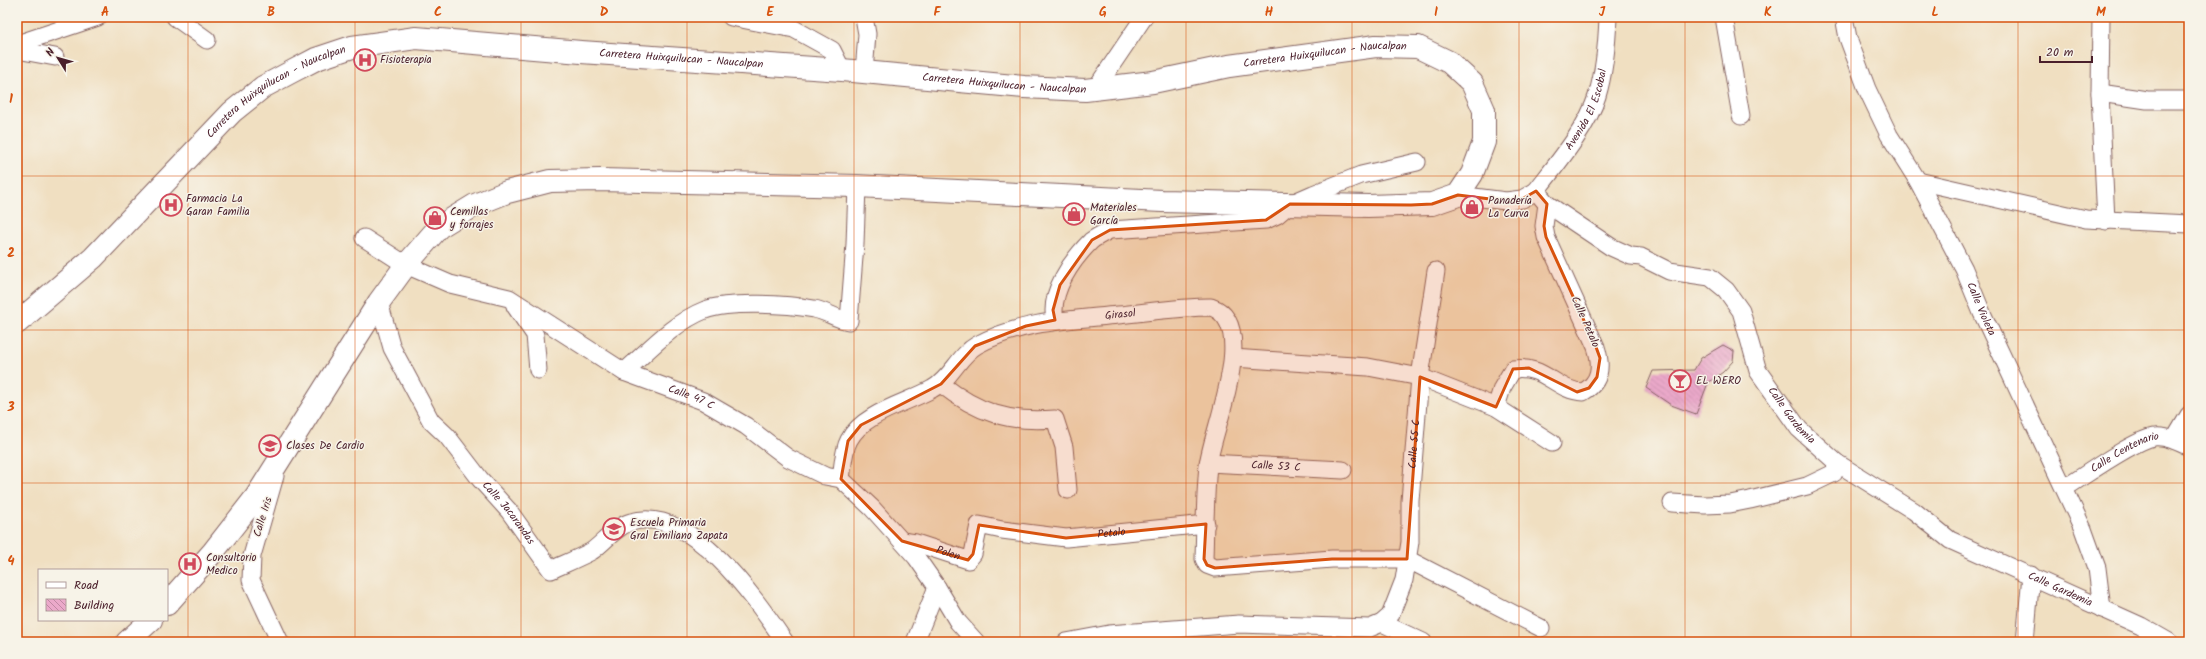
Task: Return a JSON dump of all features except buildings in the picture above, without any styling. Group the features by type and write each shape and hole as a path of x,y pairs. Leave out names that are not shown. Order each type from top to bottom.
{"main road":[{"name":"Carretera Huixquilucan - Naucalpan","path":"17,323 93,258 232,112 263,87 316,59 352,47 416,38 581,52 842,70 1024,87 1096,88 1153,82 1230,66 1376,46 1418,48 1449,62 1472,83 1484,110 1484,142 1472,174 1458,195"},
{"path":"168,603 238,522 281,459 379,302 406,265 439,227 475,205 506,192 550,181 600,180 708,181 857,186 1162,201 1290,204 1432,204 1458,195"},
{"path":"127,642 150,621"}],"street":[{"path":"17,44 98,17"},
{"path":"175,17 207,40"},
{"path":"731,17 794,29 832,50 842,70"},
{"path":"864,17 867,34 864,72"},
{"path":"1096,88 1144,17"},
{"name":"Avenida El Escobal","path":"1536,191 1580,130 1597,97 1606,54 1608,17"},
{"path":"1724,17 1742,116"},
{"name":"Calle Violeta","path":"1844,17 1848,38 1867,89 1889,135 1918,181 1964,269 1982,313 2083,529 2097,568 2102,609"},
{"path":"2101,17 2100,93 2106,221"},
{"path":"17,50 55,57"},
{"path":"2100,93 2147,100 2189,100"},
{"path":"1055,320 1053,310 1060,285 1079,255 1092,240 1110,230 1266,220 1277,215 1290,204 1360,175 1417,162"},
{"path":"1918,181 2086,219 2189,224"},
{"path":"624,372 672,330 704,310 724,306 799,307 815,309 849,320 856,244 857,186"},
{"path":"1458,195 1506,201 1522,199 1536,191"},
{"name":"Calle Gardemia","path":"1536,191 1547,204 1611,247 1631,256 1641,257 1669,271 1710,277 1726,290 1741,311 1758,371 1799,429 1837,463 1909,508 1950,540 2031,575 2141,626 2169,642"},
{"name":"Calle Petalo","path":"1496,407 1502,388 1513,369 1529,368 1543,373 1570,390 1582,392 1593,385 1600,367 1600,358 1596,347 1546,237 1544,226 1547,204"},
{"name":"Calle 47 C","path":"364,238 406,265 450,284 509,298 624,372 703,401 746,426 788,458 825,476 841,479 872,508 916,556 958,622 976,642"},
{"name":"Calle 55 C","path":"1386,620 1404,580 1410,542 1410,501 1420,377 1436,271"},
{"path":"509,298 535,335 538,370"},
{"name":"Calle Jacarandas","path":"379,302 392,348 431,421 446,436 508,511 550,570 592,551 629,522 656,519 708,548 726,564 748,589 785,642"},
{"name":"Girasol","path":"942,384 975,346 1026,326 1055,320 1211,307 1221,310 1227,317 1231,328 1233,358 1225,401 1208,464 1204,559 1207,565 1215,568 1332,559 1407,558"},
{"path":"1233,358 1368,367 1420,377 1496,407 1552,443"},
{"path":"841,479 848,441 860,426 898,404 942,384 959,398 996,415 1028,420 1055,419 1064,447 1068,490"},
{"path":"2182,443 2189,416"},
{"name":"Calle Centenario","path":"2065,488 2135,444 2154,436 2182,443"},
{"name":"Calle Iris","path":"280,642 251,580 251,567 256,536 281,459"},
{"path":"1672,503 1711,505 1750,500 1821,481 1834,473 1837,463"},
{"name":"Calle 53 C","path":"1208,464 1343,470"},
{"name":"Petalo","path":"1017,532 1066,538 1206,524"},
{"name":"Polen","path":"902,541 916,543 968,560 973,554 979,525 1017,532"},
{"path":"1407,558 1541,628"},
{"path":"2025,642 2031,575"},
{"path":"915,642 937,587"},
{"path":"1066,642 1109,634 1239,624 1370,628 1386,620 1423,642"}],"highlighted area":[{"path":"1536,191 1547,204 1544,226 1546,237 1600,358 1597,377 1589,388 1577,392 1529,368 1513,369 1496,407 1420,377 1407,559 1332,559 1215,568 1207,565 1204,559 1206,524 1066,538 979,525 973,554 968,560 902,541 841,479 848,441 861,425 941,384 975,346 1026,326 1055,320 1053,310 1060,285 1092,240 1110,230 1266,220 1290,204 1432,204 1458,195 1506,201 1522,199"}],"place":[{"name":"Fisioterapia","path":"365,60"},
{"name":"Farmacia La Garan Familia","path":"171,205"},
{"name":"Panadería La Curva","path":"1472,207"},
{"name":"Materiales García","path":"1074,214"},
{"name":"Cemillas y forrajes","path":"435,218"},
{"name":"EL WERO","path":"1680,381"},
{"name":"Clases De Cardio","path":"270,446"},
{"name":"Escuela Primaria Gral Emiliano Zapata","path":"614,529"},
{"name":"Consultorio Medico","path":"190,564"}]}
